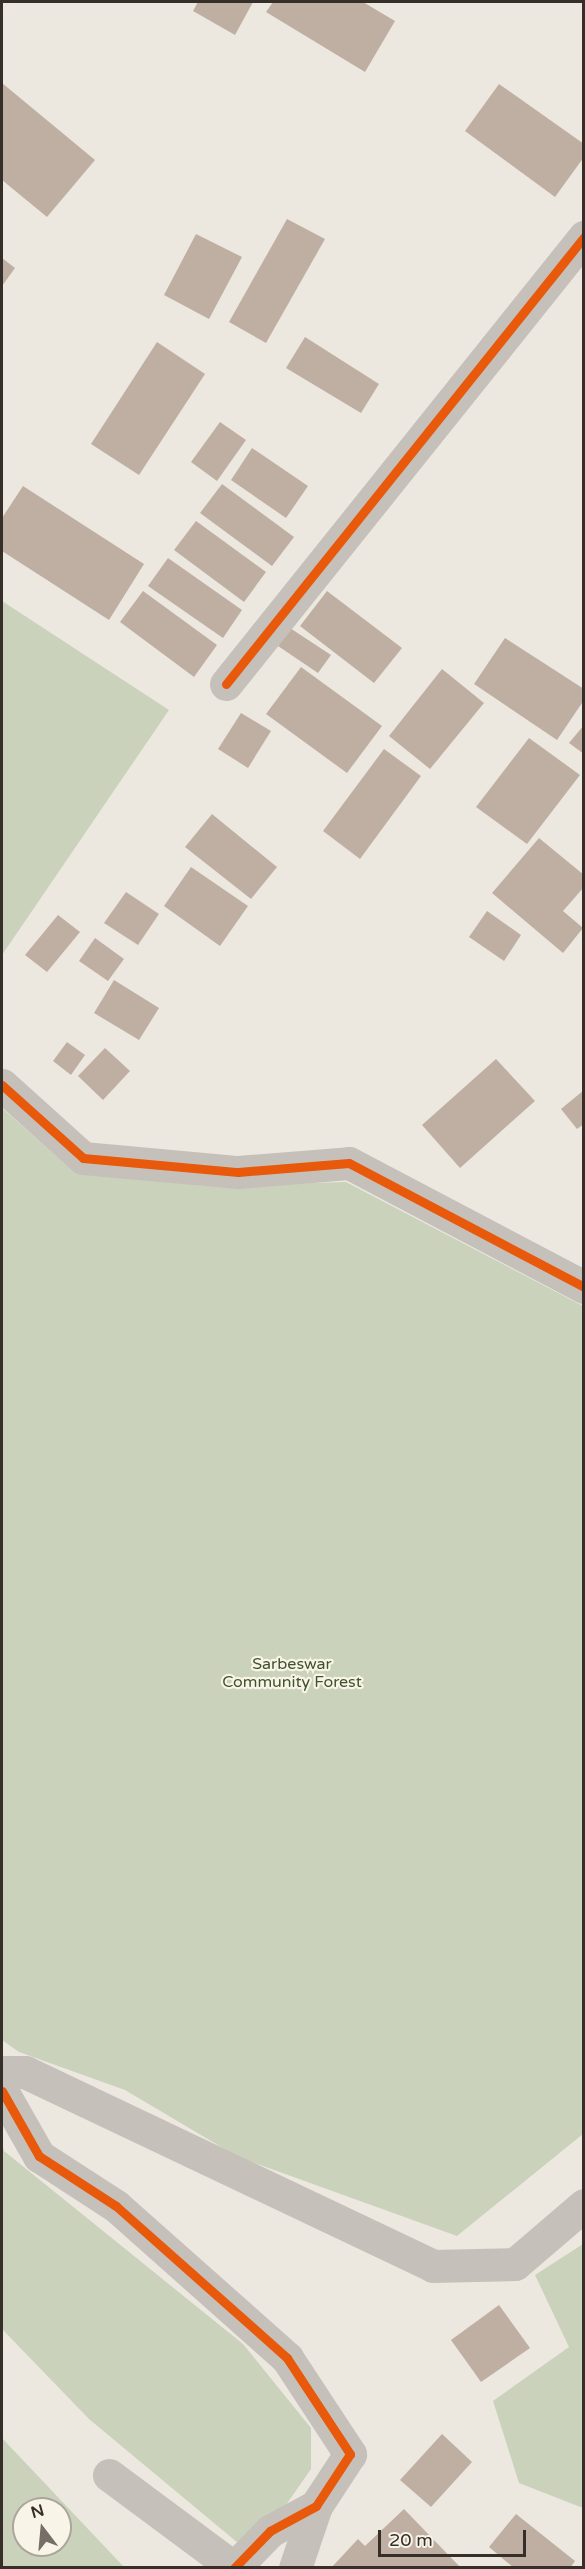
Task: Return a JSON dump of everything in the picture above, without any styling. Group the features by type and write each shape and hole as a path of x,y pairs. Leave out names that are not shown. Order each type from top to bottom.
{"street":[{"path":"225,684 584,237"},
{"path":"2,1085 83,1158 238,1172 349,1163 584,1287"},
{"path":"2,2072 25,2073 433,2266 515,2264 584,2205"},
{"path":"2,2091 39,2156 116,2206 287,2358 350,2454 316,2506 295,2568"},
{"path":"110,2475 234,2568 270,2531 316,2506"}],"green space":[{"path":"2,601 169,710 2,955"},
{"name":"Sarbeswar Community Forest","path":"2,1108 71,1169 205,1186 346,1182 583,1306 583,2134 457,2236 238,2157 125,2090 19,2052 2,2040"},
{"path":"2,2142 4,2151 243,2344 311,2428 311,2469 279,2515 244,2548 89,2419 2,2329"},
{"path":"583,2244 583,2508 519,2483 493,2401 569,2347 535,2275"},
{"path":"2,2438 58,2497 12,2497 12,2557 72,2557 72,2512 124,2567 2,2567"}],"building":[{"path":"198,2 253,2 235,35 193,11"},
{"path":"273,2 363,2 395,21 365,72 266,12"},
{"path":"2,83 95,160 47,217 2,180"},
{"path":"499,84 584,144 584,157 555,197 465,131"},
{"path":"287,219 325,239 266,343 229,322"},
{"path":"196,234 242,257 209,319 164,295"},
{"path":"2,258 15,268 2,286"},
{"path":"305,337 379,384 361,413 286,368"},
{"path":"157,342 205,374 139,475 91,444"},
{"path":"220,422 246,440 217,481 191,462"},
{"path":"252,448 308,486 286,518 231,480"},
{"path":"222,484 294,537 272,566 200,513"},
{"path":"23,486 144,564 109,620 2,551 2,518"},
{"path":"196,521 266,572 244,602 174,550"},
{"path":"168,558 242,610 223,638 148,586"},
{"path":"143,591 217,645 194,677 120,622"},
{"path":"327,591 402,648 374,683 300,626"},
{"path":"290,628 331,655 318,673 278,646"},
{"path":"505,638 584,689 584,700 557,740 474,684"},
{"path":"301,667 382,726 347,773 266,714"},
{"path":"442,669 484,703 430,769 389,736"},
{"path":"241,713 271,731 248,768 218,749"},
{"path":"584,725 584,754 569,743"},
{"path":"529,738 580,775 527,844 476,807"},
{"path":"384,749 421,776 360,859 323,831"},
{"path":"212,814 277,867 251,899 185,847"},
{"path":"539,838 584,875 584,887 563,911 583,928 563,953 492,893"},
{"path":"191,867 248,906 220,946 164,906"},
{"path":"126,892 159,914 138,945 104,923"},
{"path":"487,911 521,935 504,961 469,937"},
{"path":"58,915 80,932 47,972 25,955"},
{"path":"95,938 124,959 108,981 79,961"},
{"path":"114,980 159,1008 139,1040 94,1013"},
{"path":"67,1042 85,1055 71,1075 53,1061"},
{"path":"105,1048 130,1071 103,1100 78,1076"},
{"path":"496,1059 535,1101 460,1168 422,1125"},
{"path":"584,1090 584,1124 577,1129 561,1109"},
{"path":"499,2305 530,2348 481,2382 451,2340"},
{"path":"442,2434 472,2462 431,2507 400,2480"},
{"path":"404,2509 461,2568 331,2568 358,2539 365,2546"},
{"path":"516,2514 575,2561 570,2568 514,2568 489,2547"}],"cycle path":[{"path":"226,684 584,237"},
{"path":"2,1085 83,1158 238,1172 349,1163 584,1287"},
{"path":"2,2091 39,2156 116,2206 287,2358 350,2454 316,2506 270,2531 234,2568"}]}
